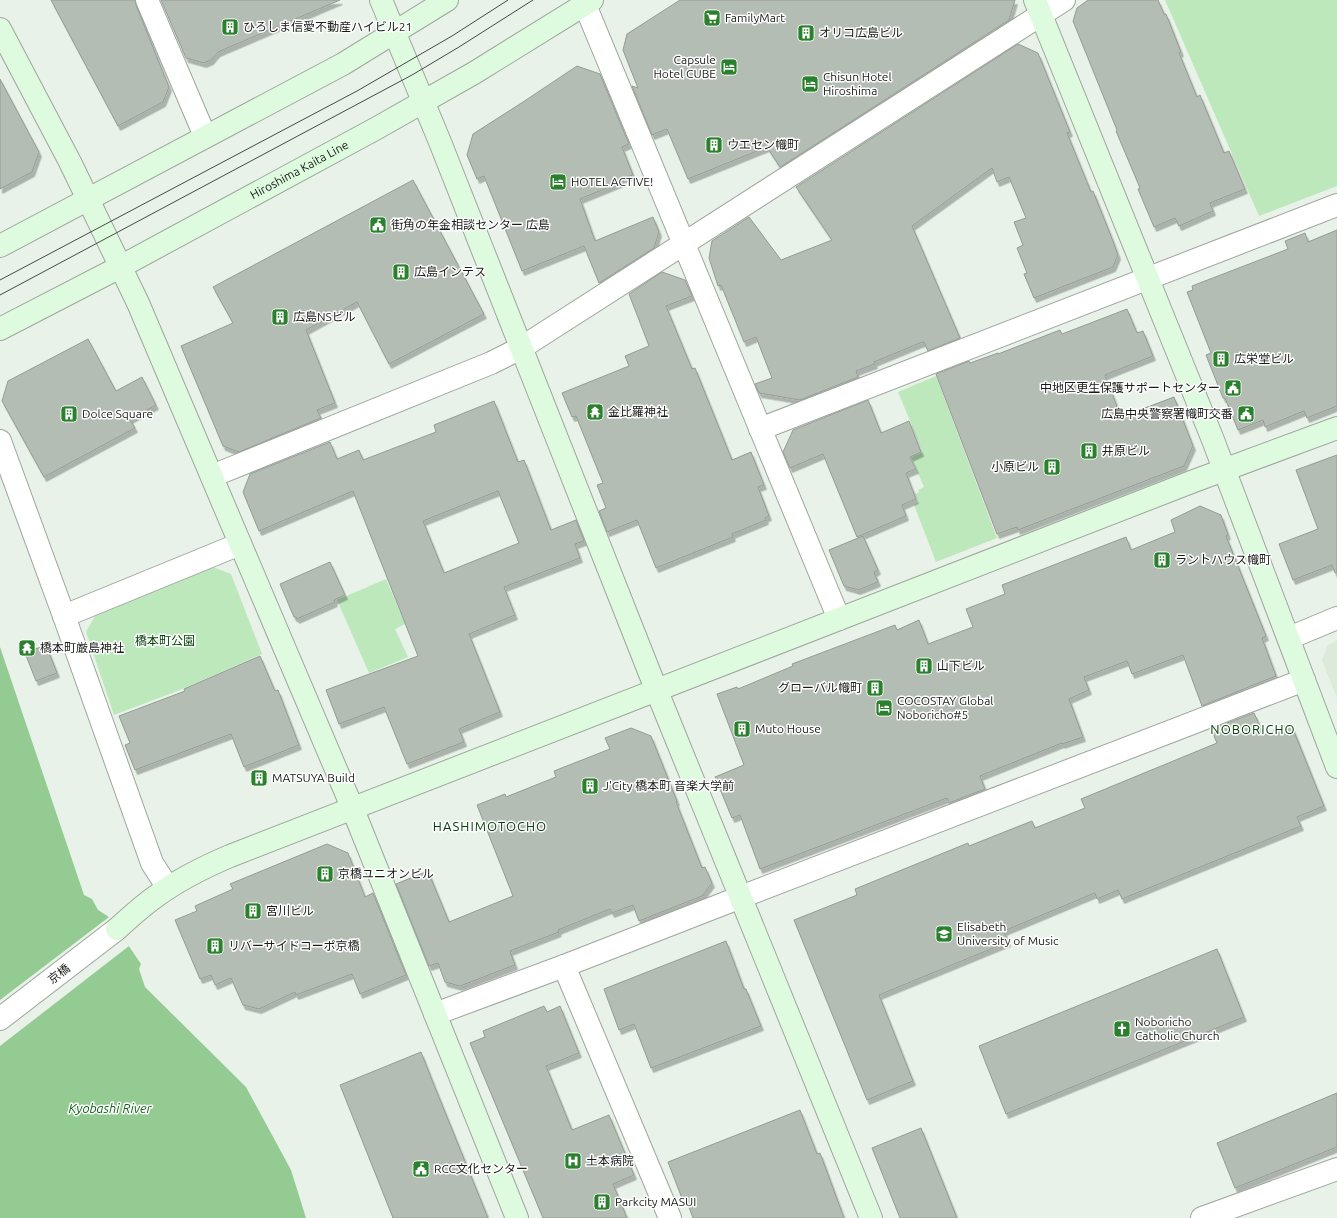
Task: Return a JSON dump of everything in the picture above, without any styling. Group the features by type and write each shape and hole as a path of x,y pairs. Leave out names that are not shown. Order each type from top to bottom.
{"street":[{"path":"147,0 205,136"},
{"path":"381,0 656,689 871,1218"},
{"path":"0,246 343,64 447,0"},
{"path":"212,476 492,363 521,348 684,244 1038,7 1064,0"},
{"path":"587,2 684,244 839,619"},
{"name":"Hiroshima Kaita Line","path":"0,329 120,267 423,102 474,73 587,2"},
{"path":"1038,7 1225,470 1337,767"},
{"path":"0,29 70,162 138,303 352,807 517,1218"},
{"path":"760,429 1337,205"},
{"path":"0,441 152,863 168,888 208,866 230,856 352,807 1337,428"},
{"path":"64,616 240,544"},
{"path":"1289,638 1337,618"},
{"path":"435,1014 564,966 741,896 1304,680"},
{"name":"京橋","path":"0,1019 168,888"},
{"path":"564,966 670,1218"},
{"path":"1209,1217 1337,1169"}],"shaded area":[{"path":"1337,641 1337,698 1322,660 1328,645"}],"green space":[{"path":"1165,0 1337,0 1337,186 1259,216"},
{"path":"936,376 997,538 936,562 914,505 919,502 915,494 919,492 918,490 924,487 911,457 923,452 898,392"},
{"name":"橋本町公園","path":"213,567 231,574 262,654 180,690 114,715 86,632 95,616"},
{"path":"386,579 405,624 395,629 408,657 369,673 337,600"}],"water":[{"name":"Kyobashi River","path":"0,647 84,895 92,899 98,910 109,917 141,964 139,969 145,987 246,1087 291,1170 306,1218 0,1218"}],"pier":[{"path":"109,917 129,946 0,1046 0,1000"}],"building":[{"path":"51,0 135,0 169,87 163,102 118,126"},
{"name":"ひろしま信愛不動産ハイビル21","path":"161,0 340,0 218,52 211,60 204,63 186,58"},
{"path":"680,0 1015,0 1009,20 782,166 780,167 767,147 688,179 667,129 652,135 632,86 638,88 623,50 627,34"},
{"path":"1088,0 1158,0 1164,14 1166,14 1181,52 1179,53 1197,97 1200,95 1224,153 1229,151 1245,189 1210,203 1213,211 1179,226 1175,218 1154,227 1138,189 1140,188 1073,21 1077,8"},
{"path":"1018,44 1038,53 1070,132 1067,133 1091,192 1093,191 1118,255 1113,267 1034,298 1024,274 1027,273 1017,248 1023,245 1014,222 1026,218 1009,177 997,182 992,168 912,226 960,338 928,351 924,342 920,343 874,362 875,364 856,371 858,377 800,400 759,393 755,384 772,378 756,337 744,342 721,285 718,286 709,258 712,241 749,217 781,260 832,240 796,187"},
{"path":"577,66 600,74 629,144 622,147 633,175 623,178 624,181 580,199 595,241 653,217 659,232 654,248 599,283 584,246 522,271 484,176 477,179 467,155 473,134"},
{"path":"0,79 39,152 32,172 0,189"},
{"path":"413,180 484,314 389,364 357,302 306,330 335,403 317,410 321,418 239,452 223,446 181,346 233,323 213,287"},
{"path":"1337,230 1337,406 1307,418 1304,411 1265,427 1263,420 1238,430 1225,398 1223,398 1206,355 1211,353 1187,292 1193,290 1192,286 1288,249 1285,241 1305,233 1308,242"},
{"path":"662,272 685,280 692,296 666,306 692,369 695,368 732,460 751,452 764,485 758,487 769,516 765,518 766,520 732,534 733,537 656,568 637,520 607,532 599,511 606,508 597,485 603,483 576,416 572,417 562,393 629,366 625,356 649,346 629,294"},
{"path":"1127,309 1137,333 1143,331 1153,356 1105,375 1121,417 1174,397 1193,446 1184,466 1018,530 1017,527 997,534 936,374 969,361 970,363 998,354 1060,330 1062,334"},
{"name":"Dolce Square","path":"88,339 116,391 142,377 156,405 130,419 135,428 44,477 2,401 8,381"},
{"path":"868,400 881,433 909,421 921,452 910,457 916,469 906,473 916,499 902,505 906,516 857,537 823,454 790,468 783,452 793,430"},
{"path":"494,401 518,462 524,460 551,530 576,520 584,541 575,544 580,558 504,587 515,615 469,634 500,712 459,729 464,742 407,764 384,707 339,724 326,690 418,656 353,491 259,531 243,492 250,474 330,442 337,459 359,450 363,460 436,432 434,425","holes":["498,491 519,543 444,573 423,521"]},
{"path":"1337,455 1337,572 1335,573 1332,565 1293,580 1279,544 1318,529 1296,470"},
{"path":"1200,506 1221,515 1228,535 1226,536 1266,636 1262,638 1276,676 1202,706 1183,655 1132,674 1127,661 1084,677 1089,690 1069,699 1083,737 1062,743 980,776 985,789 949,803 947,798 760,869 740,815 732,818 715,777 744,765 717,694 737,687 738,689 793,666 792,664 895,625 897,630 919,620 928,644 973,627 966,609 1005,594 1002,585 1126,537 1131,550 1175,532 1171,520"},
{"path":"863,536 878,570 874,572 878,582 858,590 844,586 829,550"},
{"path":"330,562 345,595 334,600 335,602 297,619 294,617 280,584"},
{"path":"46,645 57,673 36,681 25,653"},
{"path":"260,656 275,691 278,690 299,745 244,767 231,734 135,770 125,745 130,743 119,716 185,691 184,689"},
{"path":"1254,713 1264,735 1291,724 1324,806 1297,817 1301,826 1122,899 1118,890 1097,899 1095,893 1004,931 1008,942 879,995 913,1081 867,1100 794,920 857,895 855,889 968,843 969,846 1032,821 1035,828 1085,808 1081,799 1217,743 1211,729"},
{"path":"631,728 651,736 702,868 705,867 712,883 702,896 639,921 633,905 612,913 610,909 558,930 559,932 510,951 515,965 460,986 445,982 438,963 429,966 396,884 428,871 449,922 513,896 477,805 505,794 506,797 556,777 554,771 610,749 605,738"},
{"path":"327,844 348,853 365,897 373,893 406,975 360,994 352,974 296,995 295,992 259,1009 243,1005 231,978 215,985 211,975 200,979 175,920 197,911 195,906 233,889 230,884"},
{"path":"726,941 744,989 746,989 761,1026 651,1068 634,1024 619,1030 604,989"},
{"path":"1217,949 1244,1017 1006,1114 979,1046"},
{"path":"544,1006 547,1012 560,1006 579,1053 546,1066 572,1130 609,1115 634,1175 613,1184 627,1218 543,1218 470,1043 485,1037 483,1031"},
{"name":"RCC文化センター","path":"421,1052 488,1218 393,1218 340,1085"},
{"path":"1337,1093 1337,1147 1235,1188 1217,1143"},
{"path":"800,1110 817,1154 820,1153 844,1218 693,1218 686,1199 683,1201 668,1162"},
{"path":"921,1128 957,1218 900,1218 872,1148"}],"tram line":[{"path":"0,280 357,91 452,36 508,0"},
{"path":"0,295 412,75 533,0"}],"place":[{"name":"FamilyMart","path":"712,18"},
{"name":"ひろしま信愛不動産ハイビル21","path":"230,27"},
{"name":"オリコ広島ビル","path":"806,33"},
{"name":"Capsule Hotel CUBE","path":"729,67"},
{"name":"Chisun Hotel Hiroshima","path":"810,84"},
{"name":"ウエセン幟町","path":"714,145"},
{"name":"HOTEL ACTIVE!","path":"558,182"},
{"name":"街角の年金相談センター 広島","path":"378,225"},
{"name":"広島インテス","path":"401,272"},
{"name":"広島NSビル","path":"280,317"},
{"name":"広栄堂ビル","path":"1221,359"},
{"name":"中地区更生保護サポートセンター","path":"1233,388"},
{"name":"金比羅神社","path":"595,412"},
{"name":"Dolce Square","path":"69,414"},
{"name":"広島中央警察署幟町交番","path":"1246,414"},
{"name":"井原ビル","path":"1089,451"},
{"name":"小原ビル","path":"1052,467"},
{"name":"ラントハウス幟町","path":"1162,560"},
{"name":"橋本町厳島神社","path":"27,648"},
{"name":"山下ビル","path":"924,666"},
{"name":"グローバル幟町","path":"875,688"},
{"name":"COCOSTAY Global Noboricho#5","path":"884,708"},
{"name":"Muto House","path":"742,729"},
{"name":"MATSUYA Build","path":"259,778"},
{"name":"J'City 橋本町 音楽大学前","path":"590,786"},
{"name":"京橋ユニオンビル","path":"325,874"},
{"name":"宮川ビル","path":"253,911"},
{"name":"Elisabeth University of Music","path":"944,934"},
{"name":"リバーサイドコーポ京橋","path":"215,946"},
{"name":"Noboricho Catholic Church","path":"1122,1029"},
{"name":"土本病院","path":"573,1161"},
{"name":"RCC文化センター","path":"421,1169"},
{"name":"Parkcity MASUI","path":"602,1202"}],"district":[{"name":"NOBORICHO","path":"1253,729"},
{"name":"HASHIMOTOCHO","path":"490,826"}]}
